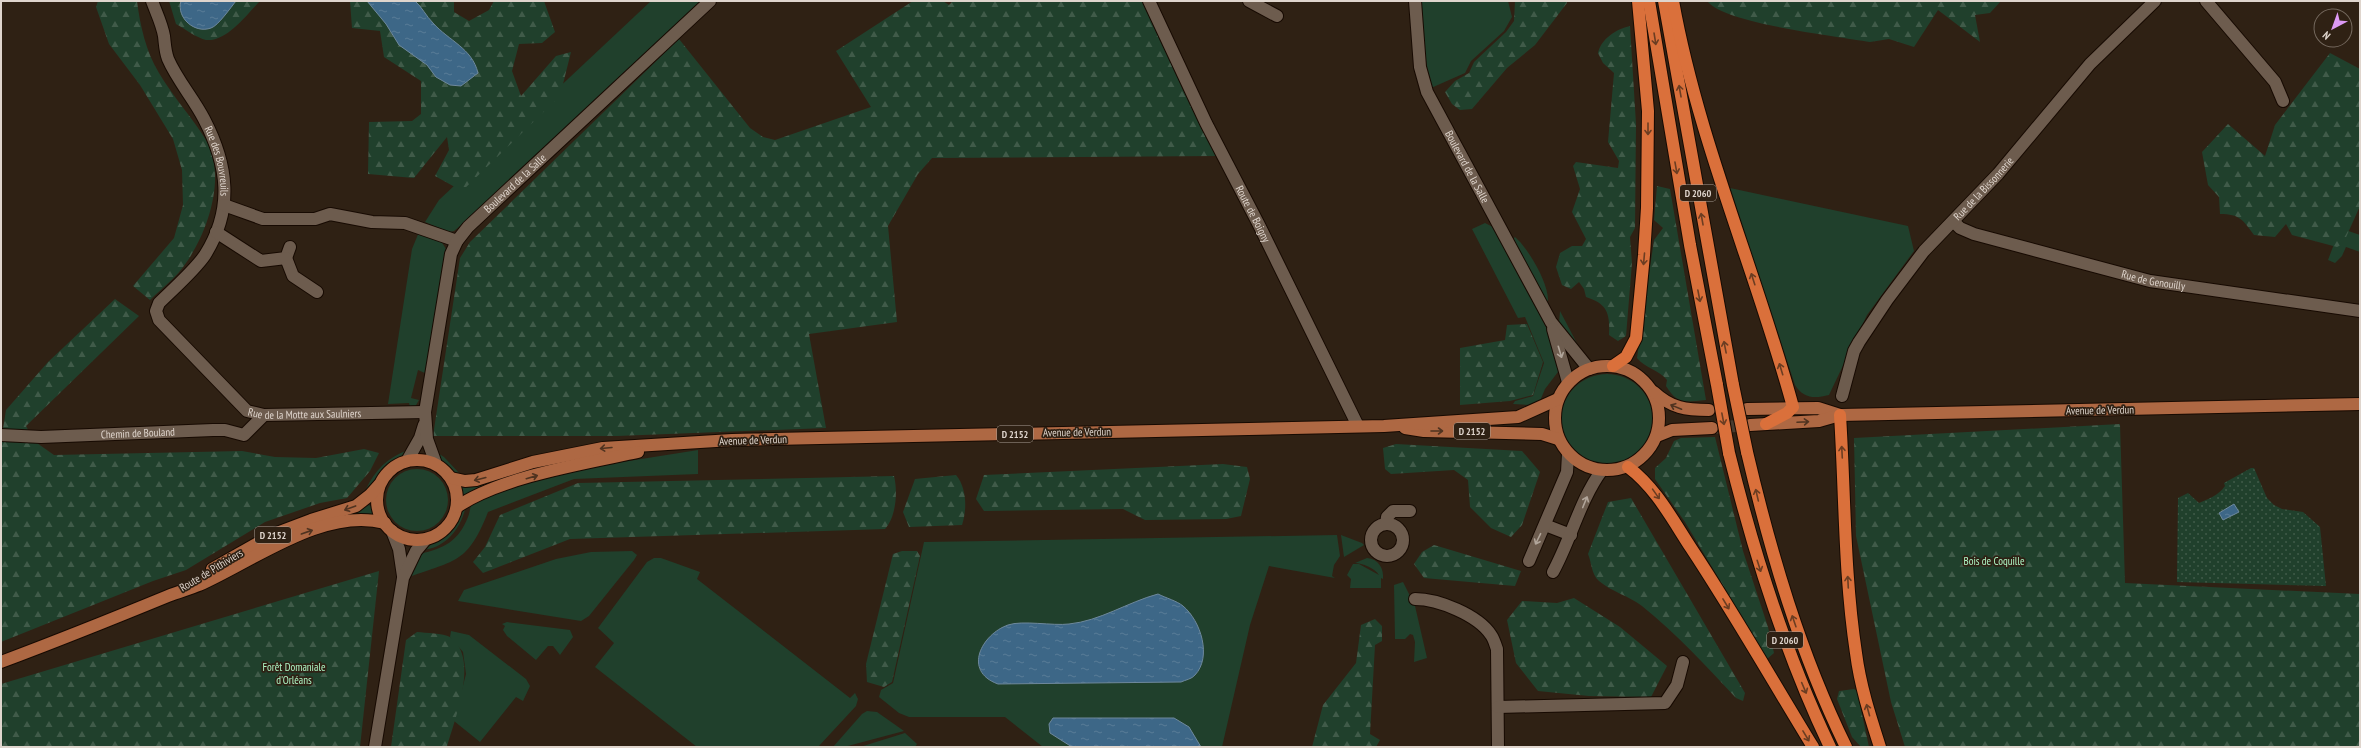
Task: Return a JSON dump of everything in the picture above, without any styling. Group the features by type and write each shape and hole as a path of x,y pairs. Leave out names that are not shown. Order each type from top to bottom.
{"highway":[{"path":"1613,366 1626,357 1636,338 1644,255 1647,208 1648,111 1638,1"},
{"name":"D 2060","path":"1649,1 1690,245 1729,453 1748,529 1770,601 1794,664 1830,747"},
{"name":"D 2060","path":"1664,1 1733,385 1766,533 1802,644 1846,747"},
{"path":"1673,1 1680,40 1698,102 1793,407 1787,413 1766,424"},
{"path":"1840,415 1850,608 1856,654 1868,710 1880,747"},
{"path":"1628,467 1641,477 1654,491 1702,564 1813,747"}],"main road":[{"path":"1650,388 1657,402 1659,418 1657,436 1644,455 1628,467 1602,470 1583,465 1568,454 1558,439 1554,418 1558,399 1568,382 1589,369 1613,366 1627,370 1640,377 1664,401 1677,408 1709,410"},
{"name":"Avenue de Verdun","path":"451,478 465,481 476,480 533,462 603,448 732,440 1384,426 1518,417 1558,399"},
{"name":"Avenue de Verdun","path":"1750,425 1819,421 1840,415 1941,415 2360,404"},
{"name":"Avenue de Verdun","path":"1747,409 1793,407 1818,408 1840,415"},
{"name":"Avenue de Verdun","path":"1384,426 1424,431 1542,434 1558,439"},
{"path":"1657,436 1672,430 1712,428"},
{"name":"Avenue de Verdun","path":"457,507 478,494 515,482 569,467 673,444"},
{"path":"414,459 429,461 436,464 447,472 458,496 454,517 446,528 438,535 426,539 408,539 389,527 379,514 376,497 379,484 385,475 397,464 414,459"},
{"name":"Route de Pithiviers","path":"170,595 274,534 356,506 370,495 379,484"},
{"name":"Route de Pithiviers","path":"1,662 199,585 283,540 321,527 368,519 389,527"}],"street":[{"name":"Rue des Bouvreuils","path":"152,1 164,37 163,43 169,60 204,118 215,141 225,174 222,220 205,255 159,303 156,311"},
{"name":"Boulevard de la Salle","path":"407,461 420,438 425,417 446,273 456,241 468,227 710,1"},
{"name":"Route de Boigny","path":"1149,1 1206,123 1259,225 1358,426"},
{"path":"1249,1 1277,16"},
{"name":"Boulevard de la Salle","path":"1414,1 1420,67 1427,92 1551,322 1589,369"},
{"name":"Rue de la Bissonnerie","path":"1842,396 1854,352 1870,324 1924,251 1954,222 2090,64 2155,1"},
{"path":"2206,1 2275,82 2283,101"},
{"path":"224,205 263,219 315,219 330,214 372,222 405,223 456,241"},
{"name":"Rue de Genouilly","path":"1954,222 1960,228 1974,234 2150,281 2360,311"},
{"path":"216,232 261,261 288,252 293,276 317,292"},
{"name":"Rue de la Motte aux Saulniers","path":"156,311 159,320 165,328 241,406 247,410 264,415 425,417"},
{"name":"Boulevard de la Salle","path":"1551,322 1568,382"},
{"name":"Chemin de Bouland","path":"2,435 41,438 225,430 244,435 264,415"},
{"name":"Boulevard de la Salle","path":"425,417 428,440 436,464"},
{"path":"1529,561 1567,472 1568,454"},
{"path":"1553,572 1571,535 1592,484 1602,470"},
{"path":"1386,524 1387,517 1393,511 1410,511"},
{"path":"1545,525 1571,535"},
{"path":"389,527 399,549 403,578"},
{"path":"376,747 403,578 416,551 426,539"},
{"path":"1415,599 1423,599 1462,611 1474,619 1492,635 1497,649 1498,747"},
{"path":"1498,708 1665,703 1677,685 1683,662"}],"green space":[{"path":"98,1 137,1 144,38 154,65 164,82 206,140 212,154 215,170 215,187 208,220 194,250 174,278 150,300 133,286 174,238 183,205 182,170 173,139 140,85 109,44 96,7"},
{"path":"169,1 260,1 243,20 229,32 221,37 206,40 176,24"},
{"path":"350,1 454,1 454,12 469,21 489,10 494,1 544,1 555,32 542,43 519,44 512,71 521,96 556,56 571,52 560,96 462,191 435,176 449,150 447,137 414,178 368,174 369,122 412,121 421,114 421,81 384,57 380,31 352,28"},
{"path":"651,1 702,1 490,201 454,231 449,232 425,222 439,200"},
{"path":"913,1 943,1 949,5 953,1 1143,1 1217,156 932,158 918,174 888,226 897,322 809,334 826,428 617,436 433,436 460,258 470,242 679,39 750,128 763,137 775,140 871,107 836,51"},
{"path":"1420,1 1508,1 1512,17 1504,31 1471,61 1465,73 1431,88 1427,70"},
{"path":"1515,1 1566,1 1567,3 1535,45 1507,68 1472,109 1460,110 1452,104 1445,92 1455,81 1469,73 1474,62 1506,32 1514,21"},
{"path":"1707,1 2001,1 1990,13 1975,15 1980,42 1938,10 1914,47 1889,39 1870,42 1783,28 1735,16 1718,9"},
{"path":"1630,26 1636,124 1635,228 1630,237 1632,263 1626,336 1618,341 1609,335 1608,316 1603,307 1599,303 1586,297 1584,289 1579,282 1571,289 1562,285 1556,267 1560,253 1572,246 1582,246 1586,239 1572,212 1580,189 1573,166 1576,162 1618,168 1619,161 1608,142 1614,73 1603,63 1598,53 1602,43 1610,35"},
{"path":"2330,53 2360,69 2360,206 2343,244 2337,247 2292,235 2286,224 2275,237 2254,235 2247,225 2237,217 2227,214 2220,214 2219,197 2208,185 2202,152 2228,124 2265,156 2275,125"},
{"path":"1657,186 1670,189 1706,400 1683,401 1678,399 1666,386 1667,380 1664,377 1637,358 1654,240 1663,228 1654,220"},
{"path":"1730,188 1908,226 1914,251 1867,315 1829,395 1814,397 1805,395 1795,385"},
{"path":"1485,223 1495,228 1547,329 1561,368 1545,389 1540,401 1530,405 1513,404 1515,401 1533,396 1544,363 1525,317 1518,318 1472,229"},
{"path":"2340,228 2360,235 2360,252 2346,247 2342,256 2335,263 2328,260"},
{"path":"419,232 441,241 446,249 427,374 418,370 411,398 419,400 415,407 410,407 409,403 388,404 412,249"},
{"path":"1515,237 1526,249 1541,275 1547,293 1548,300 1546,304 1512,240"},
{"path":"115,299 139,316 26,426 34,441 54,455 242,451 275,457 316,458 364,449 379,453 370,471 347,498 320,503 265,522 186,570 153,581 1,642 1,441 6,410 48,362"},
{"path":"1560,311 1582,353 1559,323"},
{"path":"1527,324 1543,362 1533,395 1510,401 1460,405 1460,348 1505,340 1507,325"},
{"path":"1598,374 1616,374 1633,381 1646,394 1653,411 1653,429 1646,446 1633,459 1616,466 1598,466 1581,459 1568,446 1561,429 1561,411 1568,394 1581,381"},
{"name":"Bois de Coquille","path":"2120,424 2125,583 2360,594 2360,747 1905,747 1891,702 1856,536 1854,438"},
{"path":"1715,437 1743,551 1768,627 1774,653 1767,659 1685,522 1655,479 1655,468 1666,458 1674,441 1681,438"},
{"path":"1396,444 1522,451 1540,472 1522,525 1511,537 1491,528 1470,507 1468,480 1454,470 1391,474 1385,469 1383,448"},
{"path":"408,450 404,456 383,471 368,495 366,489 378,470 394,456"},
{"path":"698,450 698,474 574,479 488,512 474,541 459,557 438,567 409,577 420,554 443,546 455,538 464,526 472,502 526,483 572,470"},
{"path":"436,452 444,457 460,474 452,472 445,466"},
{"path":"1223,464 1247,467 1250,479 1241,516 1226,519 1145,520 1123,509 984,511 976,499 984,475"},
{"path":"2251,468 2254,468 2267,498 2274,505 2282,509 2303,512 2320,527 2326,586 2177,582 2178,498 2188,493 2199,503 2216,495 2225,486 2224,483"},
{"path":"411,469 423,469 439,478 446,488 448,500 446,512 439,522 423,531 411,531 400,526 391,517 386,506 386,494 391,483 400,474"},
{"path":"956,475 960,480 965,499 965,513 962,525 909,527 903,512 915,479"},
{"path":"894,476 896,497 894,511 889,524 885,529 570,539 483,573 473,562 485,547 500,515 578,483"},
{"path":"491,481 492,487 464,498 461,497 459,487"},
{"path":"1631,498 1745,693 1743,701 1736,698 1691,650 1642,606 1604,585 1594,575 1588,554 1608,502"},
{"path":"369,505 372,507 374,517 342,516"},
{"path":"466,506 464,514 456,530 451,536 437,546 430,549 421,550 448,531"},
{"path":"1337,535 1340,556 1334,565 1332,576 1335,578 1269,566 1250,625 1222,747 1043,747 1005,717 909,717 899,713 879,697 881,690 893,683 924,542"},
{"path":"1341,535 1362,543 1364,545 1344,557"},
{"path":"1434,545 1521,571 1515,586 1424,578 1414,564 1422,552"},
{"path":"632,551 637,555 634,560 589,616 581,621 458,601 464,590 556,559 591,552"},
{"path":"902,551 917,551 920,556 892,682 884,687 867,682 866,664 893,554"},
{"path":"654,558 661,558 700,572 697,579 850,698 855,693 858,699 856,706 818,747 697,747 595,667 614,643 598,628 647,562"},
{"path":"1367,558 1378,562 1382,568 1383,579 1381,578 1381,588 1350,588 1351,579 1347,575 1353,564 1359,564 1379,575 1375,570 1368,566 1355,563"},
{"name":"Forêt Domaniale d'Orléans","path":"379,571 360,747 1,747 1,684"},
{"path":"1403,582 1415,606 1427,658 1414,662 1415,642 1413,635 1410,634 1405,639 1395,639 1394,585"},
{"path":"1574,598 1620,627 1667,666 1651,697 1589,696 1538,691 1516,663 1507,620 1522,601 1557,603"},
{"path":"1375,619 1382,626 1382,641 1375,645 1370,734 1380,740 1376,747 1312,747 1323,705 1356,663 1361,625"},
{"path":"507,622 570,630 573,637 560,655 553,646 548,646 536,660 507,636 503,630 505,626 502,624"},
{"path":"451,631 469,635 526,679 530,686 523,701 516,697 480,742 454,721 466,674 463,652 450,637"},
{"path":"417,632 439,634 450,637 459,647 463,659 463,689 447,747 391,747 406,640"},
{"path":"1854,689 1857,691 1869,747 1861,747 1852,737 1837,699 1839,691"},
{"path":"867,711 877,712 904,731 844,747 833,747 862,714"},
{"path":"905,733 917,744 915,747 860,747"}],"water":[{"path":"181,1 236,1 214,27 199,29 193,27 184,19 180,7"},
{"path":"367,1 415,1 439,29 471,57 478,73 461,86 450,85 436,77 427,65 399,45 386,24"},
{"path":"2234,504 2239,512 2223,520 2219,513"},
{"path":"1158,594 1183,606 1195,621 1202,639 1203,659 1200,667 1194,676 1181,682 998,684 987,678 981,671 978,662 984,644 990,636 1008,625 1021,623 1069,624 1080,622 1092,619"},
{"path":"1053,718 1174,718 1189,727 1201,747 1072,747 1050,733 1049,724"}],"tunnel":[{"path":"1712,428 1750,425"}]}
